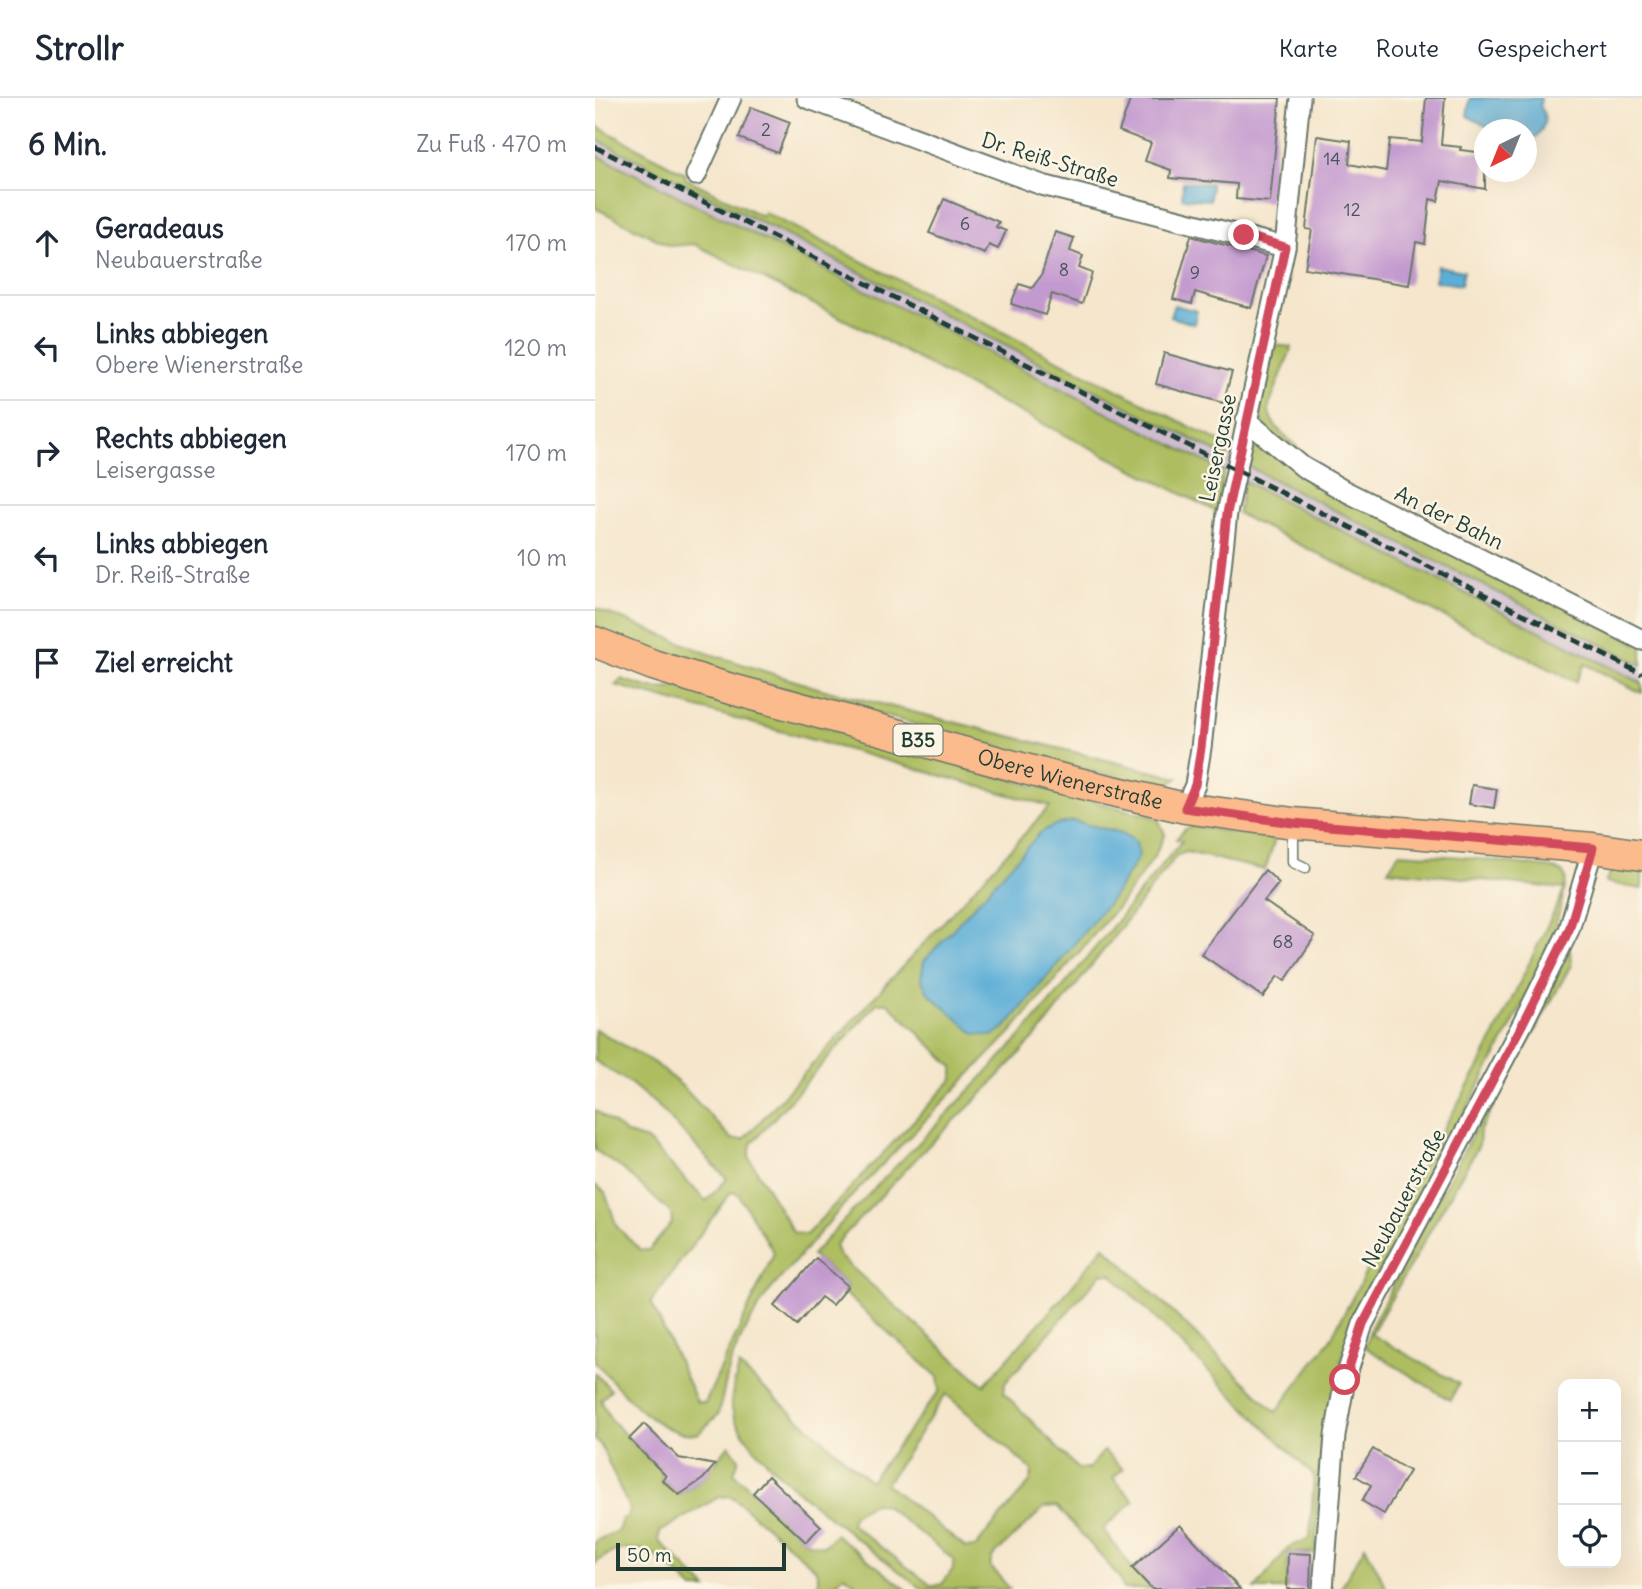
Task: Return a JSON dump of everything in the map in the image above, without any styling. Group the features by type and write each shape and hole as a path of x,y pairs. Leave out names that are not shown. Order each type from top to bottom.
{"main road":[{"name":"Obere Wienerstraße","path":"595,642 653,665 725,687 1058,778 1185,808 1293,823 1593,848 1642,855"}],"street":[{"path":"696,175 731,98"},
{"name":"Dr. Reiß-Straße","path":"807,98 1042,185 1285,247"},
{"name":"Leisergasse","path":"1185,808 1195,785 1201,748 1227,513 1285,247 1300,98"},
{"name":"An der Bahn","path":"1246,421 1303,467 1343,490 1642,639"},
{"name":"Neubauerstraße","path":"1323,1589 1335,1435 1345,1380 1363,1324 1522,1025 1569,930 1593,848"}],"lane":[{"path":"1293,823 1293,862 1305,868"}],"shaded area":[{"path":"595,139 1642,665 1642,683 595,154"}],"green space":[{"path":"595,125 686,174 685,178 762,216 764,212 1229,446 1227,457 595,139"},
{"path":"595,154 1224,471 1217,512 694,244 670,246 595,208"},
{"path":"1275,345 1292,347 1269,406 1269,413 1280,432 1303,452 1298,453 1276,437 1261,418 1262,398"},
{"path":"1260,443 1642,646 1642,665 1247,466 1252,446"},
{"path":"1244,481 1642,683 1642,693 1585,664 1576,682 1238,514"},
{"path":"595,608 707,653 821,689 1178,778 1168,785 1156,786 1061,764 658,654 595,629"},
{"path":"621,679 657,688 679,686 1150,816 1159,821 1165,834 1154,857 1121,903 1011,1032 848,1200 767,1294 744,1332 731,1361 718,1415 698,1434 678,1432 653,1419 632,1402 595,1362 595,1185 605,1192 617,1227 640,1250 649,1250 672,1223 671,1213 624,1170 595,1150 595,1110 628,1134 647,1140 706,1201 727,1179 658,1106 630,1083 595,1061 595,1029 653,1062 682,1086 732,1139 744,1139 1050,806 615,685","holes":["877,1003 888,1003 953,1067 953,1079 806,1235 793,1232 749,1157 751,1144","731,1192 738,1194 774,1253 705,1403 697,1402 651,1302"]},
{"path":"1194,826 1275,839 1265,870 1187,852 1177,855 1041,1031 835,1245 839,1256 984,1385 1104,1246 1276,1412 1330,1340 1428,1155 1479,1067 1563,892 1561,905 1543,959 1518,1013 1362,1305 1337,1376 1325,1432 1319,1476 1316,1553 1288,1553 1287,1589 1255,1589 1289,1547 1310,1538 1314,1476 1111,1274 1101,1274 1005,1383 1004,1393 1078,1469 1088,1469 1104,1451 1123,1469 1113,1478 1134,1501 1103,1529 1132,1568 1152,1589 1123,1589 1119,1577 1057,1506 1045,1507 992,1557 990,1566 1010,1589 921,1589 813,1504 758,1453 740,1429 732,1408 739,1366 870,1481 940,1390 938,1377 843,1292 848,1286 812,1255 1040,1014 1182,841 1176,839 1185,829","holes":["946,1394 1032,1470 1031,1481 975,1547 966,1548 886,1484","874,1503 884,1505 953,1559 953,1569 942,1584 932,1586 851,1524 853,1515"]},
{"path":"1399,853 1462,857 1553,868 1562,872 1566,878 1564,889 1388,870"},
{"path":"1617,865 1642,867 1642,889 1605,882"},
{"path":"1570,949 1571,965 1480,1130 1479,1145 1371,1334 1459,1384 1450,1400 1365,1347 1371,1327"},
{"path":"595,1373 611,1390 601,1400 611,1420 662,1472 662,1481 679,1495 703,1479 729,1445 739,1459 734,1473 806,1542 824,1546 835,1534 906,1589 863,1589 844,1575 830,1589 815,1589 819,1580 815,1568 731,1496 719,1497 660,1532 658,1540 707,1589 693,1589 659,1559 635,1549 622,1549 595,1564 595,1541 618,1531 622,1519 627,1517 630,1510 600,1444 595,1440"},
{"path":"1365,1546 1387,1589 1340,1589"}],"water":[{"path":"1470,98 1541,98 1540,106 1545,118 1537,137 1537,119 1474,120 1467,116"},
{"path":"1183,182 1211,184 1210,200 1182,198"},
{"path":"1437,266 1464,271 1461,285 1435,281"},
{"path":"1174,305 1197,311 1194,324 1170,317"},
{"path":"1073,821 1122,833 1136,842 1139,856 1113,897 1006,1027 992,1036 975,1034 928,993 921,978 924,961 1040,833 1054,825"}],"building":[{"path":"1131,98 1280,98 1270,202 1236,199 1237,184 1170,178 1171,170 1145,161 1151,143 1119,131"},
{"path":"1426,98 1445,98 1441,145 1474,152 1474,182 1485,182 1485,189 1442,181 1438,201 1430,199 1425,244 1416,242 1409,285 1305,268 1312,230 1306,229 1317,136 1351,141 1349,164 1386,171 1390,139 1422,142"},
{"path":"751,107 790,122 778,153 739,138"},
{"path":"944,199 999,222 996,227 1006,231 998,249 989,245 985,254 929,233"},
{"path":"1055,232 1074,238 1070,251 1083,256 1079,268 1092,273 1082,304 1052,294 1045,315 1011,304 1019,284 1032,288 1041,276"},
{"path":"1191,236 1266,256 1251,308 1195,292 1192,304 1173,299"},
{"path":"1164,353 1232,372 1223,403 1156,384"},
{"path":"1472,785 1497,789 1494,808 1469,804"},
{"path":"1265,870 1279,883 1264,901 1315,936 1285,981 1278,976 1263,997 1201,954"},
{"path":"816,1258 848,1286 832,1305 821,1297 797,1325 775,1306"},
{"path":"644,1424 679,1458 715,1465 703,1479 679,1495 662,1480 666,1476 629,1439"},
{"path":"1373,1449 1409,1471 1384,1514 1362,1501 1371,1485 1356,1476"},
{"path":"768,1476 821,1526 806,1542 753,1493"},
{"path":"1180,1525 1240,1589 1152,1589 1132,1568"},
{"path":"1288,1553 1311,1554 1310,1589 1287,1589"}],"railway":[{"path":"595,147 1642,674"}],"route":[{"path":"1244,235 1285,247 1227,513 1201,748 1195,785 1185,808 1293,823 1593,848 1569,930 1522,1025 1363,1324 1345,1380"}]}
